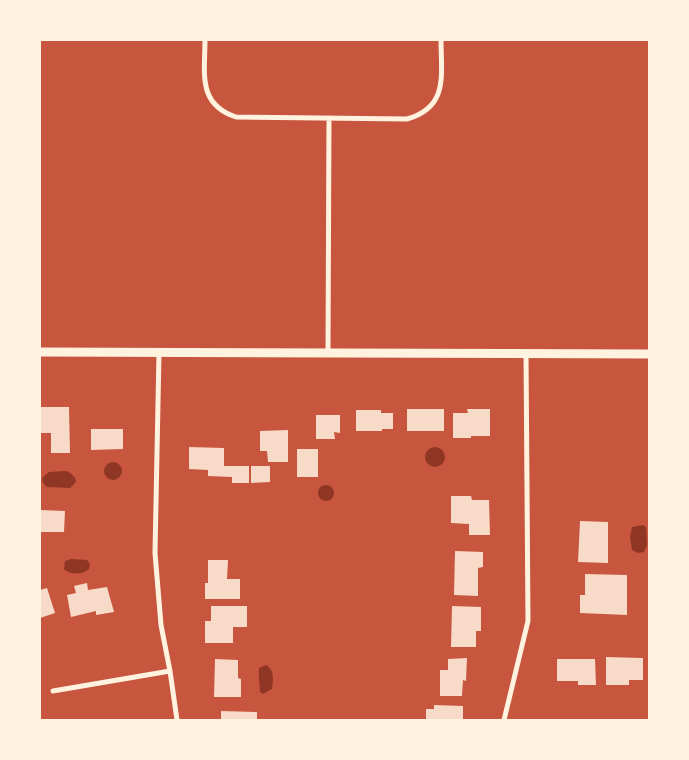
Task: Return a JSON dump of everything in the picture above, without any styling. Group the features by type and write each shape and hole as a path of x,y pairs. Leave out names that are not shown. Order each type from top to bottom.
{"street":[{"path":"205,40 205,84 208,96 214,106 224,113 236,117 407,119 420,115 431,108 438,98 441,87 441,40"},
{"path":"328,353 329,118"},
{"path":"40,352 649,354"},
{"path":"159,353 155,553 160,616 177,720"},
{"path":"504,720 528,621 526,354"},
{"path":"53,691 170,671"}],"shaded area":[{"path":"435,447 442,450 445,457 442,464 435,467 428,464 425,457 428,450"},
{"path":"113,462 119,465 122,471 119,477 113,480 107,477 104,471 107,465"},
{"path":"66,471 73,475 76,480 70,488 47,487 43,483 42,478 49,472"},
{"path":"323,485 329,485 334,490 332,499 323,501 318,496 318,490"},
{"path":"643,525 646,527 647,545 644,552 638,553 632,550 630,537 632,527"},
{"path":"71,559 87,560 90,564 89,569 80,573 67,571 64,569 65,561"},
{"path":"266,665 272,672 272,689 263,694 260,692 259,668"}],"building":[{"path":"40,407 69,407 70,453 51,453 51,433 40,433"},
{"path":"407,409 444,409 444,431 407,431"},
{"path":"467,409 490,409 490,436 453,438 453,413 468,413"},
{"path":"356,410 381,410 381,413 393,413 393,429 356,431"},
{"path":"316,415 340,415 340,433 334,432 335,439 316,439"},
{"path":"91,429 123,429 123,449 91,450"},
{"path":"288,430 288,462 268,462 267,451 260,451 260,431"},
{"path":"189,447 224,448 224,466 249,466 249,483 232,483 232,477 208,476 208,470 189,469"},
{"path":"297,449 318,449 318,477 297,477"},
{"path":"251,466 270,466 270,482 251,483"},
{"path":"451,496 471,496 472,500 489,500 490,535 469,535 469,524 451,523"},
{"path":"40,510 65,511 64,532 40,532"},
{"path":"580,521 608,522 608,563 578,562"},
{"path":"455,551 483,552 483,567 478,568 478,596 454,595"},
{"path":"208,560 228,560 227,579 240,579 240,599 205,599 205,583 208,583"},
{"path":"585,574 627,575 627,615 580,613 580,595 585,595"},
{"path":"87,583 88,590 107,587 114,612 96,615 96,611 71,617 67,595 76,593 74,586"},
{"path":"47,588 55,613 40,618 40,590"},
{"path":"211,606 247,606 247,627 233,627 233,643 205,643 205,621 211,621"},
{"path":"452,606 481,607 481,631 476,631 476,647 451,647"},
{"path":"606,657 643,658 643,680 629,680 629,685 606,685"},
{"path":"467,658 466,681 463,680 462,696 440,696 440,670 448,670 448,659"},
{"path":"215,659 238,660 241,697 214,697"},
{"path":"557,659 595,659 596,685 578,685 578,681 557,681"},
{"path":"434,705 463,706 463,720 426,720 426,709 434,709"},
{"path":"221,711 257,712 257,720 221,720"}]}
